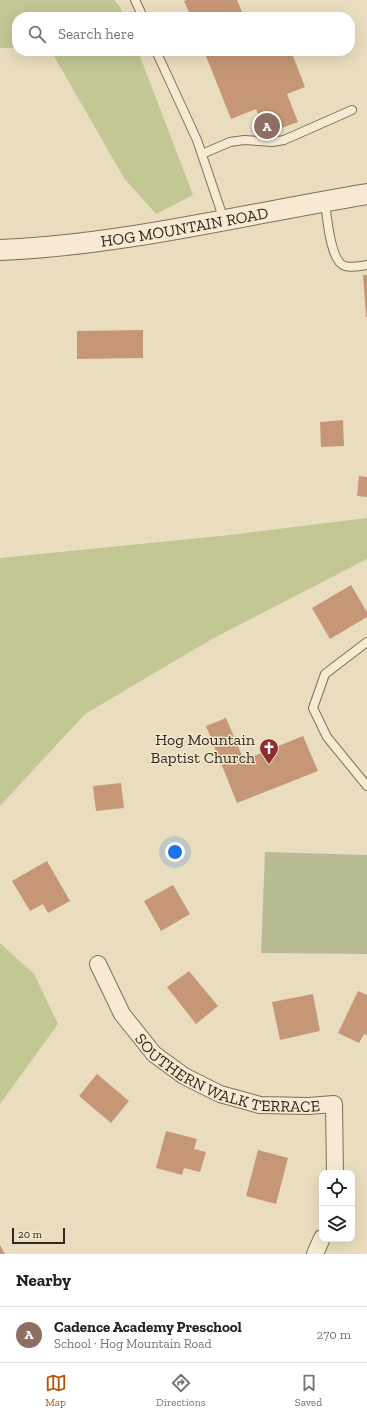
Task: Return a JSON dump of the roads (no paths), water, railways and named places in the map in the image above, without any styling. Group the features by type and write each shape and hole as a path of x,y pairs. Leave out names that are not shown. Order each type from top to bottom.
{"street":[{"name":"HOG MOUNTAIN ROAD","path":"0,250 30,249 115,239 367,194"},
{"name":"SOUTHERN WALK TERRACE","path":"98,964 122,1014 154,1054 184,1076 220,1094 260,1105 308,1106 334,1104 335,1170"},
{"path":"315,1254 320,1242"}],"lane":[{"path":"135,0 141,12"},
{"path":"158,56 202,154 224,220"},
{"path":"202,154 230,142 244,140 272,142 284,140 352,110"},
{"path":"325,201 332,245 339,263 345,266 367,265"},
{"path":"367,642 325,674 313,708 327,737 367,786"}],"place":[{"name":"Cadence Academy Preschool","path":"267,126"},
{"name":"Hog Mountain Baptist Church","path":"269,765"}]}
